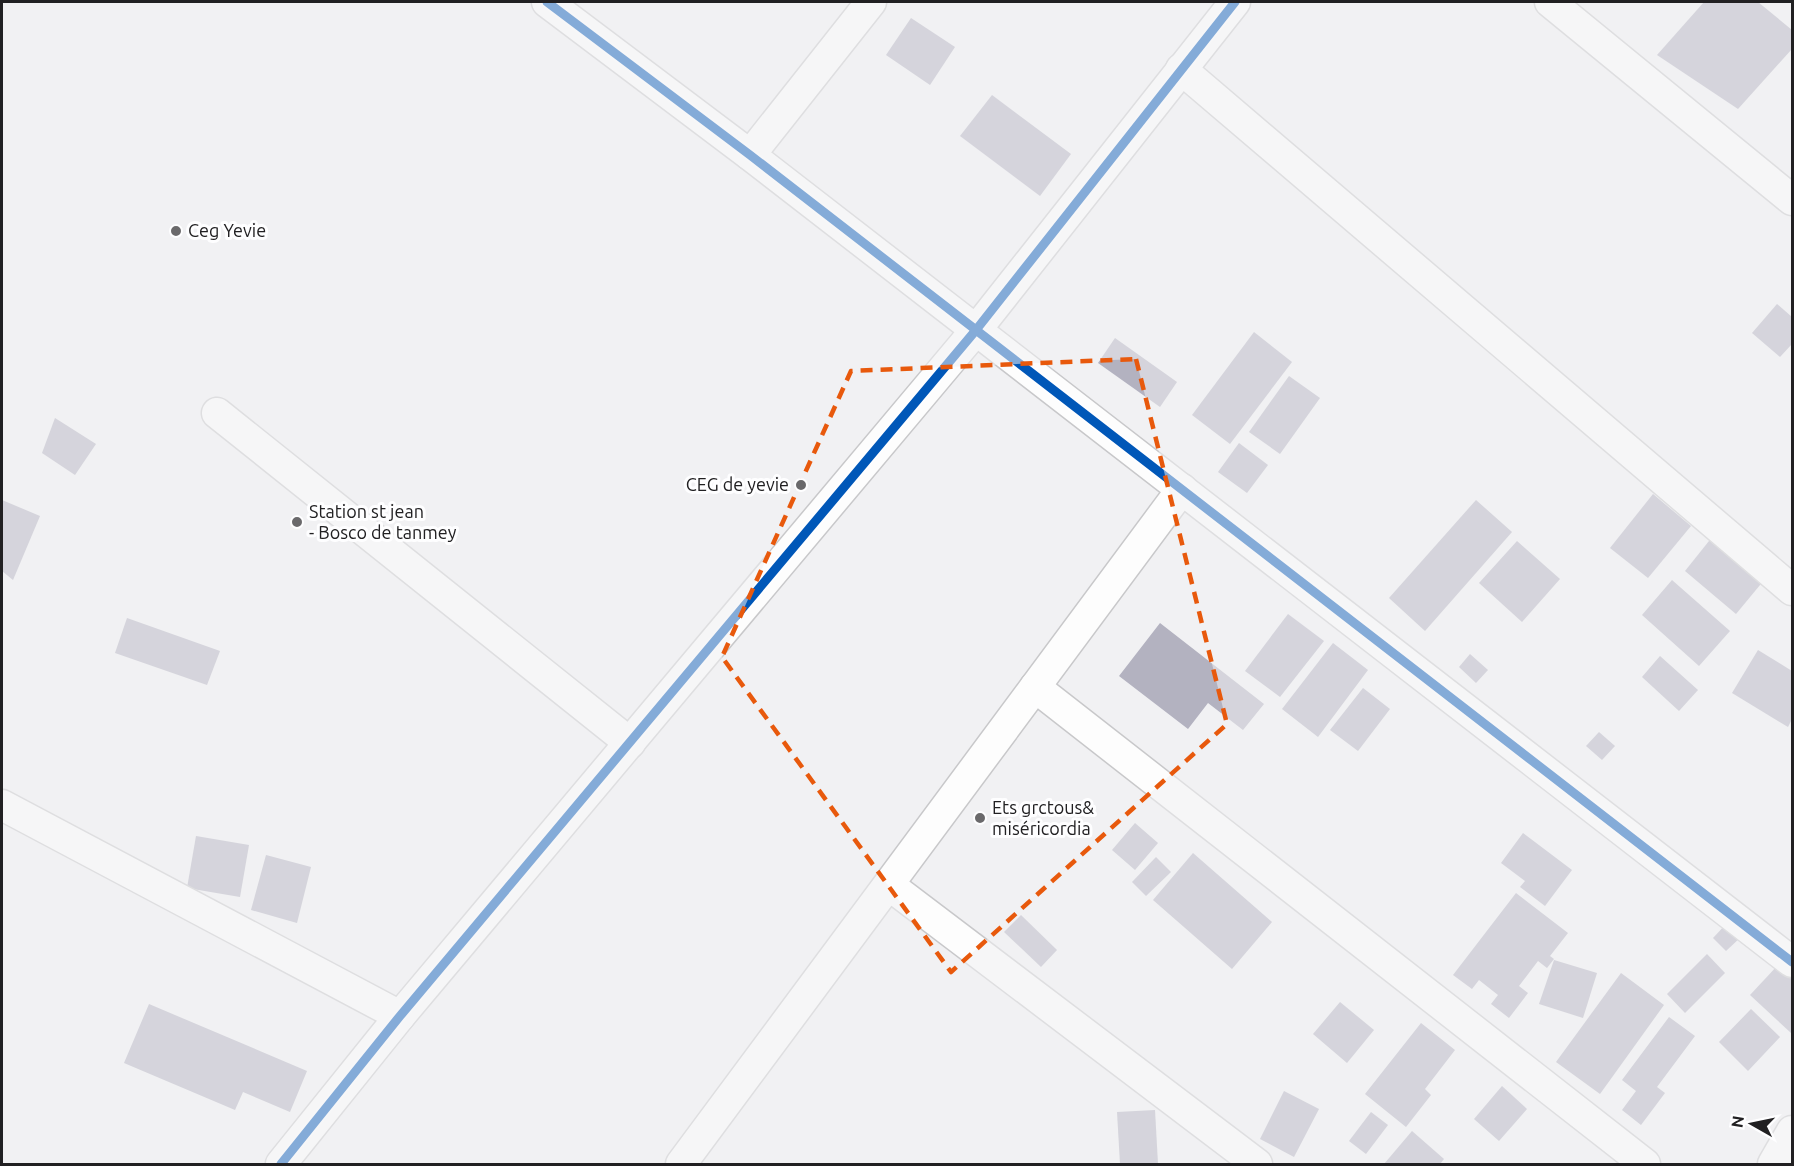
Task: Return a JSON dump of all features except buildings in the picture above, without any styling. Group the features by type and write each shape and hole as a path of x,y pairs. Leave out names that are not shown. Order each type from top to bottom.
{"street":[{"path":"548,2 750,155 1792,962"},
{"path":"750,155 871,2"},
{"path":"281,1164 400,1016 976,330 1234,2"},
{"path":"1550,2 1792,200"},
{"path":"1181,69 1792,590"},
{"path":"217,413 630,743"},
{"path":"681,1164 1182,489"},
{"path":"1035,687 1645,1164"},
{"path":"2,805 400,1016"},
{"path":"889,885 1257,1164"},
{"path":"1773,1164 1792,1131"}],"highlighted area":[{"path":"1136,359 1227,724 951,972 722,657 851,371"}],"cycle path":[{"path":"547,2 750,155 1792,962"},
{"path":"281,1164 400,1016 976,330 1235,2"}],"place":[{"name":"Ceg Yevie","path":"176,231"},
{"name":"CEG de yevie","path":"801,485"},
{"name":"Station st jean - Bosco de tanmey","path":"297,522"},
{"name":"Ets grctous& miséricordia","path":"980,818"}]}
